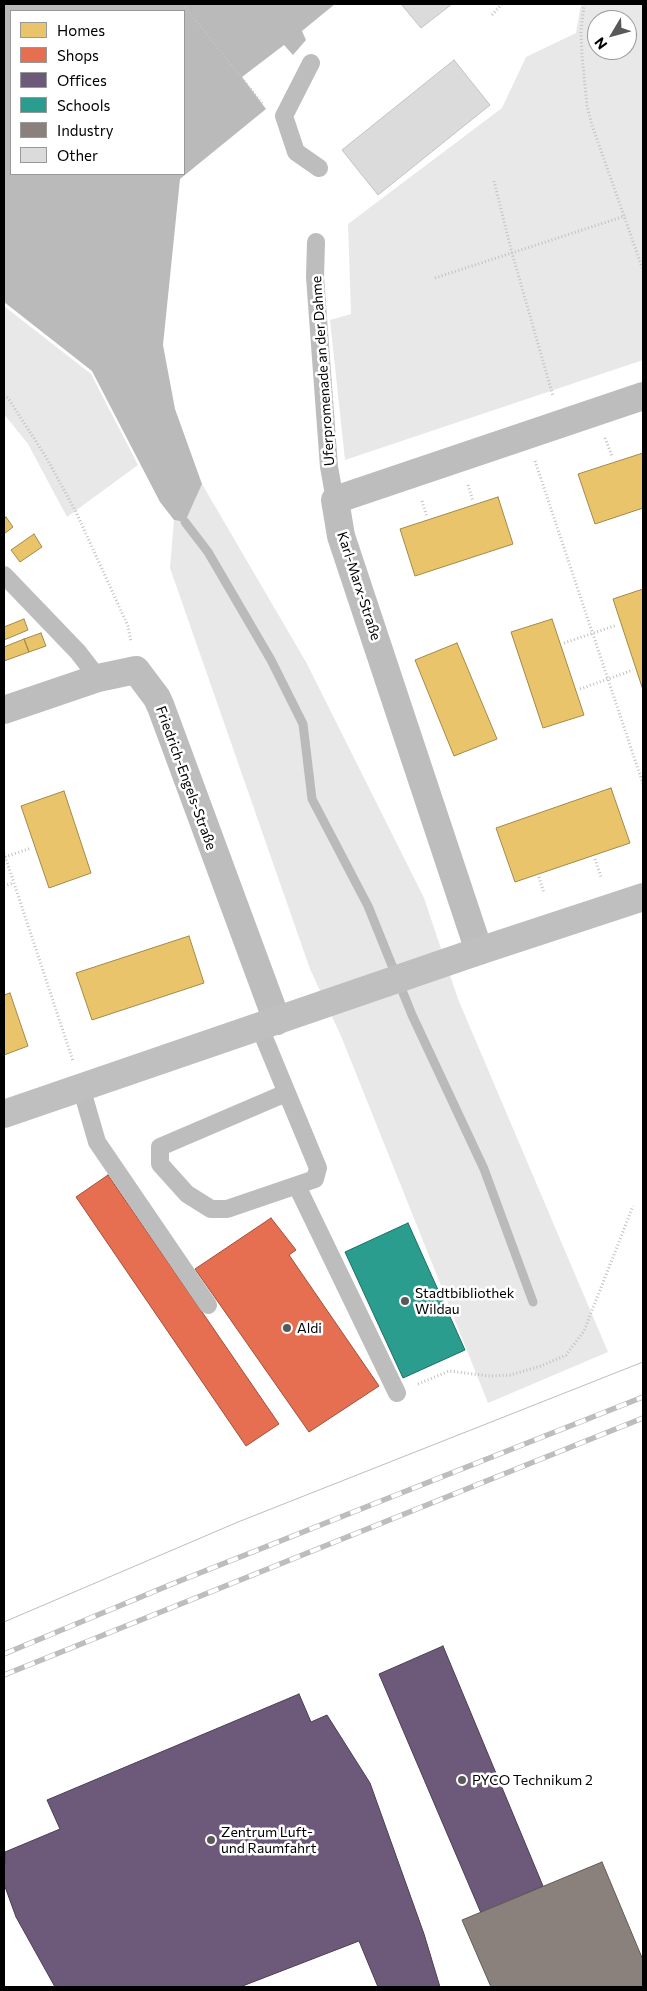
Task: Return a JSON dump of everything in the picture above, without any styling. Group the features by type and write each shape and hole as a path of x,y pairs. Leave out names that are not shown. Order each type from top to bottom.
{"main road":[{"path":"4,1114 479,951 643,897"}],"street":[{"path":"335,500 643,396"},
{"name":"Karl-Marx-Straße","path":"335,500 341,536 479,951"},
{"path":"4,710 98,678 136,670"},
{"name":"Friedrich-Engels-Straße","path":"136,670 157,698 161,707 268,1024"}],"lane":[{"path":"311,63 284,116 296,152 319,168"},
{"name":"Uferpromenade an der Dahme","path":"316,242 315,277 329,467 335,500"},
{"path":"4,575 78,652 98,678"},
{"path":"268,1024 286,1093 318,1168 315,1179 227,1209 211,1209 200,1204 187,1194 160,1164 160,1147 286,1093"},
{"path":"81,1087 97,1142 208,1305"},
{"path":"297,1186 397,1393"}],"path":[{"path":"183,4 266,110"},
{"path":"492,15 502,4"},
{"path":"584,4 581,40 586,106 643,270"},
{"path":"494,182 512,253 552,390"},
{"path":"435,278 625,216"},
{"path":"4,395 8,398 46,457 76,512 128,626 136,670"},
{"path":"603,430 612,456"},
{"path":"526,434 643,784"},
{"path":"465,476 473,501"},
{"path":"422,500 427,517"},
{"path":"564,643 617,625"},
{"path":"580,689 633,670"},
{"path":"31,848 4,855 81,1087"},
{"path":"595,859 601,877"},
{"path":"539,876 544,893"},
{"path":"4,886 14,883"},
{"path":"397,1393 449,1371 490,1376 510,1375 541,1366 566,1355 584,1331 633,1206"}],"shaded area":[{"path":"4,4 335,4 302,31 306,40 293,55 284,45 242,77 266,109 185,175 185,10 10,10 10,175 185,175 180,179 163,345 175,409 202,484 185,522 174,520 160,502 92,371 4,302"},
{"path":"581,4 643,4 643,360 345,460 330,320 351,314 348,224 502,108 526,57 576,33"},
{"path":"4,306 91,374 138,465 67,517 28,444 4,414"},
{"path":"202,484 306,662 424,898 458,999 608,1352 488,1403 341,1036 310,969 170,568 174,520 185,522"}],"building: Homes":[{"path":"643,453 643,508 595,524 578,474"},
{"path":"498,497 513,544 415,576 400,529"},
{"path":"6,517 13,527 4,534 4,519"},
{"path":"34,534 42,547 20,562 11,550"},
{"path":"643,589 643,690 613,599"},
{"path":"24,619 28,630 4,640 4,627"},
{"path":"552,619 584,715 543,728 511,632"},
{"path":"41,633 46,646 29,652 24,639"},
{"path":"24,639 29,652 4,661 4,647"},
{"path":"457,643 497,739 454,756 415,660"},
{"path":"611,788 630,843 515,882 496,828"},
{"path":"64,791 91,873 49,888 21,806"},
{"path":"189,936 204,983 92,1020 76,973"},
{"path":"10,993 28,1046 4,1055 4,995"}],"building: Shops":[{"path":"108,1175 279,1424 246,1446 76,1197"},
{"name":"Aldi","path":"271,1218 296,1250 289,1255 379,1386 309,1432 195,1269"}],"building: Offices":[{"name":"PYCO Technikum 2","path":"443,1646 543,1886 481,1913 379,1674"},
{"name":"Zentrum Luft- und Raumfahrt","path":"299,1694 311,1722 327,1715 370,1783 424,1934 440,1987 378,1987 359,1941 240,1987 55,1987 16,1917 4,1884 5,1852 60,1829 47,1800"}],"building: Schools":[{"name":"Stadtbibliothek Wildau","path":"408,1223 465,1350 403,1378 345,1252"}],"building: Industry":[{"path":"602,1862 643,1960 643,1987 491,1987 462,1920"}],"building: Other":[{"path":"401,4 452,4 421,28"},
{"path":"454,60 490,105 378,195 342,150"}],"waterway":[{"path":"185,522 208,552 271,660 303,724 312,799 368,906 412,1015 484,1169 533,1302"}],"tram line":[{"path":"4,1622 238,1522 643,1362"}],"railway":[{"path":"4,1654 172,1584 643,1397"},
{"path":"4,1675 643,1418"}],"place":[{"name":"Stadtbibliothek Wildau","path":"405,1301"},
{"name":"Aldi","path":"287,1328"},
{"name":"PYCO Technikum 2","path":"462,1780"},
{"name":"Zentrum Luft- und Raumfahrt","path":"211,1840"}]}
